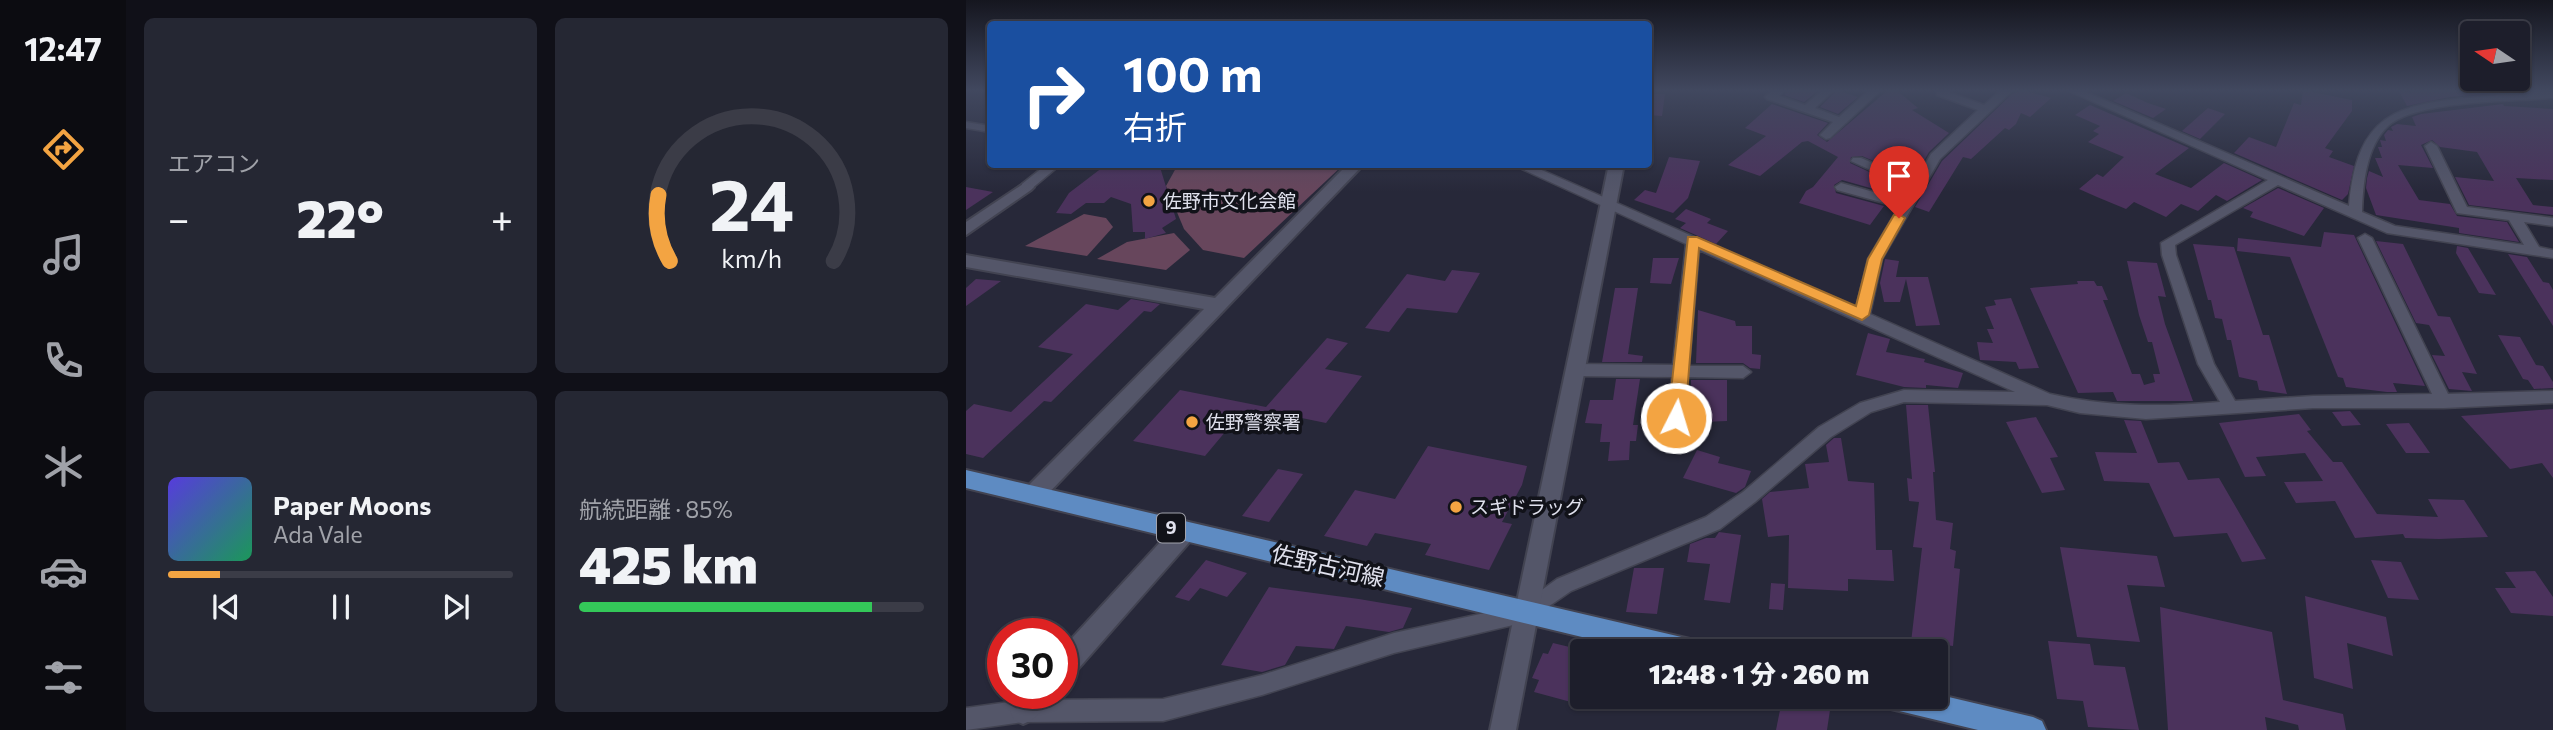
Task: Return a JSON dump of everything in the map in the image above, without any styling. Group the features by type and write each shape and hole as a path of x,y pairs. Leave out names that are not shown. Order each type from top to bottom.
{"main road":[{"name":"佐野古河線","path":"966,479 1638,639"},
{"path":"1945,709 2033,730"}],"street":[{"path":"1825,135 1837,124"},
{"path":"1862,315 1875,259 1935,157 1968,124"},
{"path":"2150,124 2392,230 2417,236 2553,254"},
{"path":"2355,214 2358,177 2365,154 2384,124"},
{"path":"2431,146 2462,210 2553,222"},
{"path":"1857,161 1917,186"},
{"path":"966,230 1050,168"},
{"path":"1033,495 1353,168"},
{"path":"1526,168 2048,399 2074,407 2115,413 2312,402 2444,402 2553,397"},
{"path":"1503,730 1616,168"},
{"path":"2231,408 2206,364 2169,255 2168,243 2278,180"},
{"path":"1841,187 1906,205"},
{"path":"2514,217 2534,251"},
{"path":"2365,238 2444,402"},
{"path":"1676,418 1693,240"},
{"path":"966,261 1219,305"},
{"path":"1575,370 1743,372"},
{"path":"1078,705 1163,710 1262,685 1394,643 1526,613 1564,585 1713,523 1749,497 1825,432 1866,407 1904,396 2048,399"},
{"path":"1078,650 1185,531"},
{"path":"966,719 1004,709"}],"shaded area":[{"path":"1176,168 1340,168 1244,258 1203,250 1184,229 1166,186"},
{"path":"1084,214 1106,218 1113,227 1087,256 1025,246"},
{"path":"1174,233 1190,250 1166,270 1097,259 1127,242"}],"building":[{"path":"1749,124 1827,124 1817,135 1827,142 1848,124 1935,124 1949,133 1929,152 1914,178 1862,156 1851,157 1850,163 1906,189 1902,197 1842,180 1834,185 1836,193 1884,206 1870,225 1799,203 1806,191 1813,187 1838,157 1808,141 1802,142 1760,176 1728,165 1766,136 1745,128"},
{"path":"1981,124 2016,124 2009,130 2005,128 1971,159 1963,157 1929,212 1915,207 1942,161"},
{"path":"2096,124 2134,124 2189,148 2155,174 2191,188 2224,163 2262,180 2227,201 2216,195 2198,211 2181,204 2166,217 2134,202 2126,209 2079,189 2097,174 2103,177 2124,157 2088,142 2099,134 2093,131 2100,126"},
{"path":"2190,124 2215,124 2200,139 2182,131"},
{"path":"2285,124 2342,124 2325,148 2333,151 2329,157 2354,166 2348,194 2342,200 2234,153 2249,137 2276,147"},
{"path":"2397,124 2416,126 2415,124 2553,124 2553,180 2516,178 2533,205 2553,207 2553,215 2469,205 2455,177 2494,181 2477,152 2440,147 2432,140 2421,145 2433,168 2398,165 2419,200 2450,204 2457,216 2507,222 2519,242 2459,233 2459,228 2376,215 2366,188 2369,171 2383,177 2375,158 2382,158 2378,147 2382,147 2380,140 2386,141 2384,135 2388,130 2393,131 2391,127"},
{"path":"1669,157 1700,161 1688,198 1673,213 1634,200 1645,190 1656,193"},
{"name":"佐野市文化会館","path":"1102,168 1160,168 1176,219 1162,228 1166,233 1145,239 1145,232 1133,232 1131,204 1111,197 1104,203 1086,203 1071,214 1056,213 1069,193"},
{"path":"966,187 993,192 966,210"},
{"path":"2278,188 2324,208 2304,236 2250,217 2253,212 2243,208"},
{"path":"1686,209 1711,219 1707,223 1728,231 1716,244 1680,228 1686,223 1675,219"},
{"path":"2324,232 2354,235 2425,386 2393,383 2397,392 2346,387 2343,378 2338,377 2290,257 2237,251 2238,238 2321,247"},
{"path":"2376,241 2403,244 2438,316 2450,317 2477,374 2462,372 2472,391 2449,389 2432,355 2445,356 2429,325 2416,323"},
{"path":"2193,244 2234,247 2263,335 2269,335 2287,394 2259,390 2257,381 2239,377 2231,340 2227,340 2222,319 2215,318"},
{"path":"2457,246 2468,248 2496,295 2479,293 2456,253"},
{"path":"2508,254 2527,257 2543,282 2549,283 2553,290 2553,326"},
{"path":"1653,258 1679,258 1671,284 1650,283"},
{"path":"1885,259 1899,261 1896,277 1928,277 1940,325 1916,326 1906,279 1900,302 1884,302 1880,283"},
{"path":"2127,261 2157,263 2166,297 2158,296 2165,324 2193,401 2117,401 2113,392 2078,393 2030,288 2078,284 2077,281 2094,281 2097,286 2102,286 2108,300 2103,300 2132,374 2140,374 2144,385 2155,382 2153,374 2160,374 2152,342 2148,342 2139,315"},
{"path":"1452,270 1480,273 1457,313 1407,308 1389,332 1365,328 1407,274 1445,281"},
{"path":"976,279 1001,281 966,306 966,288"},
{"path":"1615,288 1638,288 1628,354 1643,356 1642,362 1602,362"},
{"path":"2011,298 2039,368 2019,369 2016,362 1980,360 1977,342 1993,343 1987,329 1994,329 1985,307 1996,305 1994,300"},
{"path":"1131,299 1160,304 1151,312 1144,311 1051,402 1044,401 983,458 966,454 966,411 974,404 1011,412 1073,354 1038,347 1086,304 1118,310"},
{"path":"1698,310 1735,321 1736,326 1752,326 1752,354 1761,355 1760,369 1750,368 1743,363 1696,363"},
{"path":"1868,333 1890,339 1886,352 1925,359 1924,362 1963,373 1958,388 1926,385 1926,388 1904,387 1856,375"},
{"path":"2498,335 2520,337 2536,365 2543,366 2553,382 2553,388 2534,389 2528,380 2523,379"},
{"path":"1327,338 1348,343 1325,369 1362,376 1326,423 1287,415 1275,428 1236,419 1205,456 1133,441 1180,390 1266,407"},
{"path":"1616,379 1640,379 1633,425 1638,425 1636,441 1630,441 1629,460 1608,461 1610,442 1600,442 1602,424 1585,423 1590,400 1613,400"},
{"path":"1691,380 1727,380 1727,421 1703,422 1703,414 1697,414 1697,401 1691,401"},
{"path":"1906,405 1928,405 1935,472 1936,520 1953,523 1950,549 1956,551 1954,568 1960,569 1953,646 1948,645 1948,639 1911,639 1922,548 1913,547 1919,502 1909,501 1907,478 1912,479"},
{"path":"2553,409 2553,478 2542,463 2510,469 2461,416"},
{"path":"2350,411 2361,425 2342,426 2332,412"},
{"path":"2299,414 2311,430 2307,431 2333,462 2342,462 2377,514 2438,517 2428,499 2464,500 2488,537 2405,538 2403,534 2355,538 2335,501 2296,503 2284,482 2323,481 2305,453 2256,457 2266,476 2245,477 2219,423"},
{"path":"2036,417 2058,457 2050,458 2065,490 2042,493 2006,422"},
{"path":"2124,420 2141,421 2158,463 2179,462 2188,480 2219,478 2266,559 2242,562 2227,533 2174,537 2149,483 2104,481 2095,452 2137,453"},
{"path":"2409,423 2430,453 2406,453 2386,424"},
{"path":"1834,438 1841,438 1848,481 1874,483 1876,550 1892,550 1894,581 1848,579 1848,591 1788,588 1789,535 1768,537 1762,499 1770,492 1809,488 1805,464 1829,462 1826,445"},
{"name":"スギドラッグ","path":"1428,446 1527,466 1522,485 1502,522 1512,524 1489,570 1425,555 1431,544 1375,533 1367,546 1324,536 1355,490 1395,499"},
{"path":"1697,450 1720,457 1718,463 1751,471 1745,487 1736,493 1683,478"},
{"path":"1278,469 1303,474 1269,522 1242,516"},
{"path":"1719,532 1741,535 1730,603 1704,600 1710,564 1687,562 1690,544 1706,538 1715,538"},
{"path":"2060,547 2157,556 2165,587 2127,585 2140,642 2077,637"},
{"path":"1206,560 1247,573 1227,597 1200,588 1189,601 1175,597"},
{"path":"2371,560 2401,562 2419,600 2388,598"},
{"path":"1634,568 1664,568 1657,614 1626,612"},
{"path":"2535,571 2553,597 2553,616 2511,613 2495,588 2516,588 2505,572"},
{"path":"1771,583 1785,584 1783,610 1769,609"},
{"path":"1269,587 1412,608 1403,628 1389,632 1346,626 1334,649 1296,646 1285,665 1262,672 1221,665"},
{"path":"2305,596 2386,617 2393,656 2347,643 2353,689 2314,678"},
{"path":"2160,607 2272,632 2283,700 2343,714 2346,730 2299,730 2298,725 2265,717 2267,730 2168,730"},
{"path":"2048,641 2090,644 2094,665 2125,667 2139,730 2088,727 2083,701 2057,699"},
{"path":"1553,643 1570,647 1570,702 1534,692 1539,680 1532,678 1543,653 1548,654"},
{"path":"1780,709 1830,710 1827,730 1776,730"}],"place":[{"name":"佐野市文化会館","path":"1149,201"},
{"name":"佐野警察署","path":"1192,422"},
{"name":"スギドラッグ","path":"1456,507"}],"route":[{"path":"1676,418 1693,240 1862,315 1875,259 1899,218"}]}
